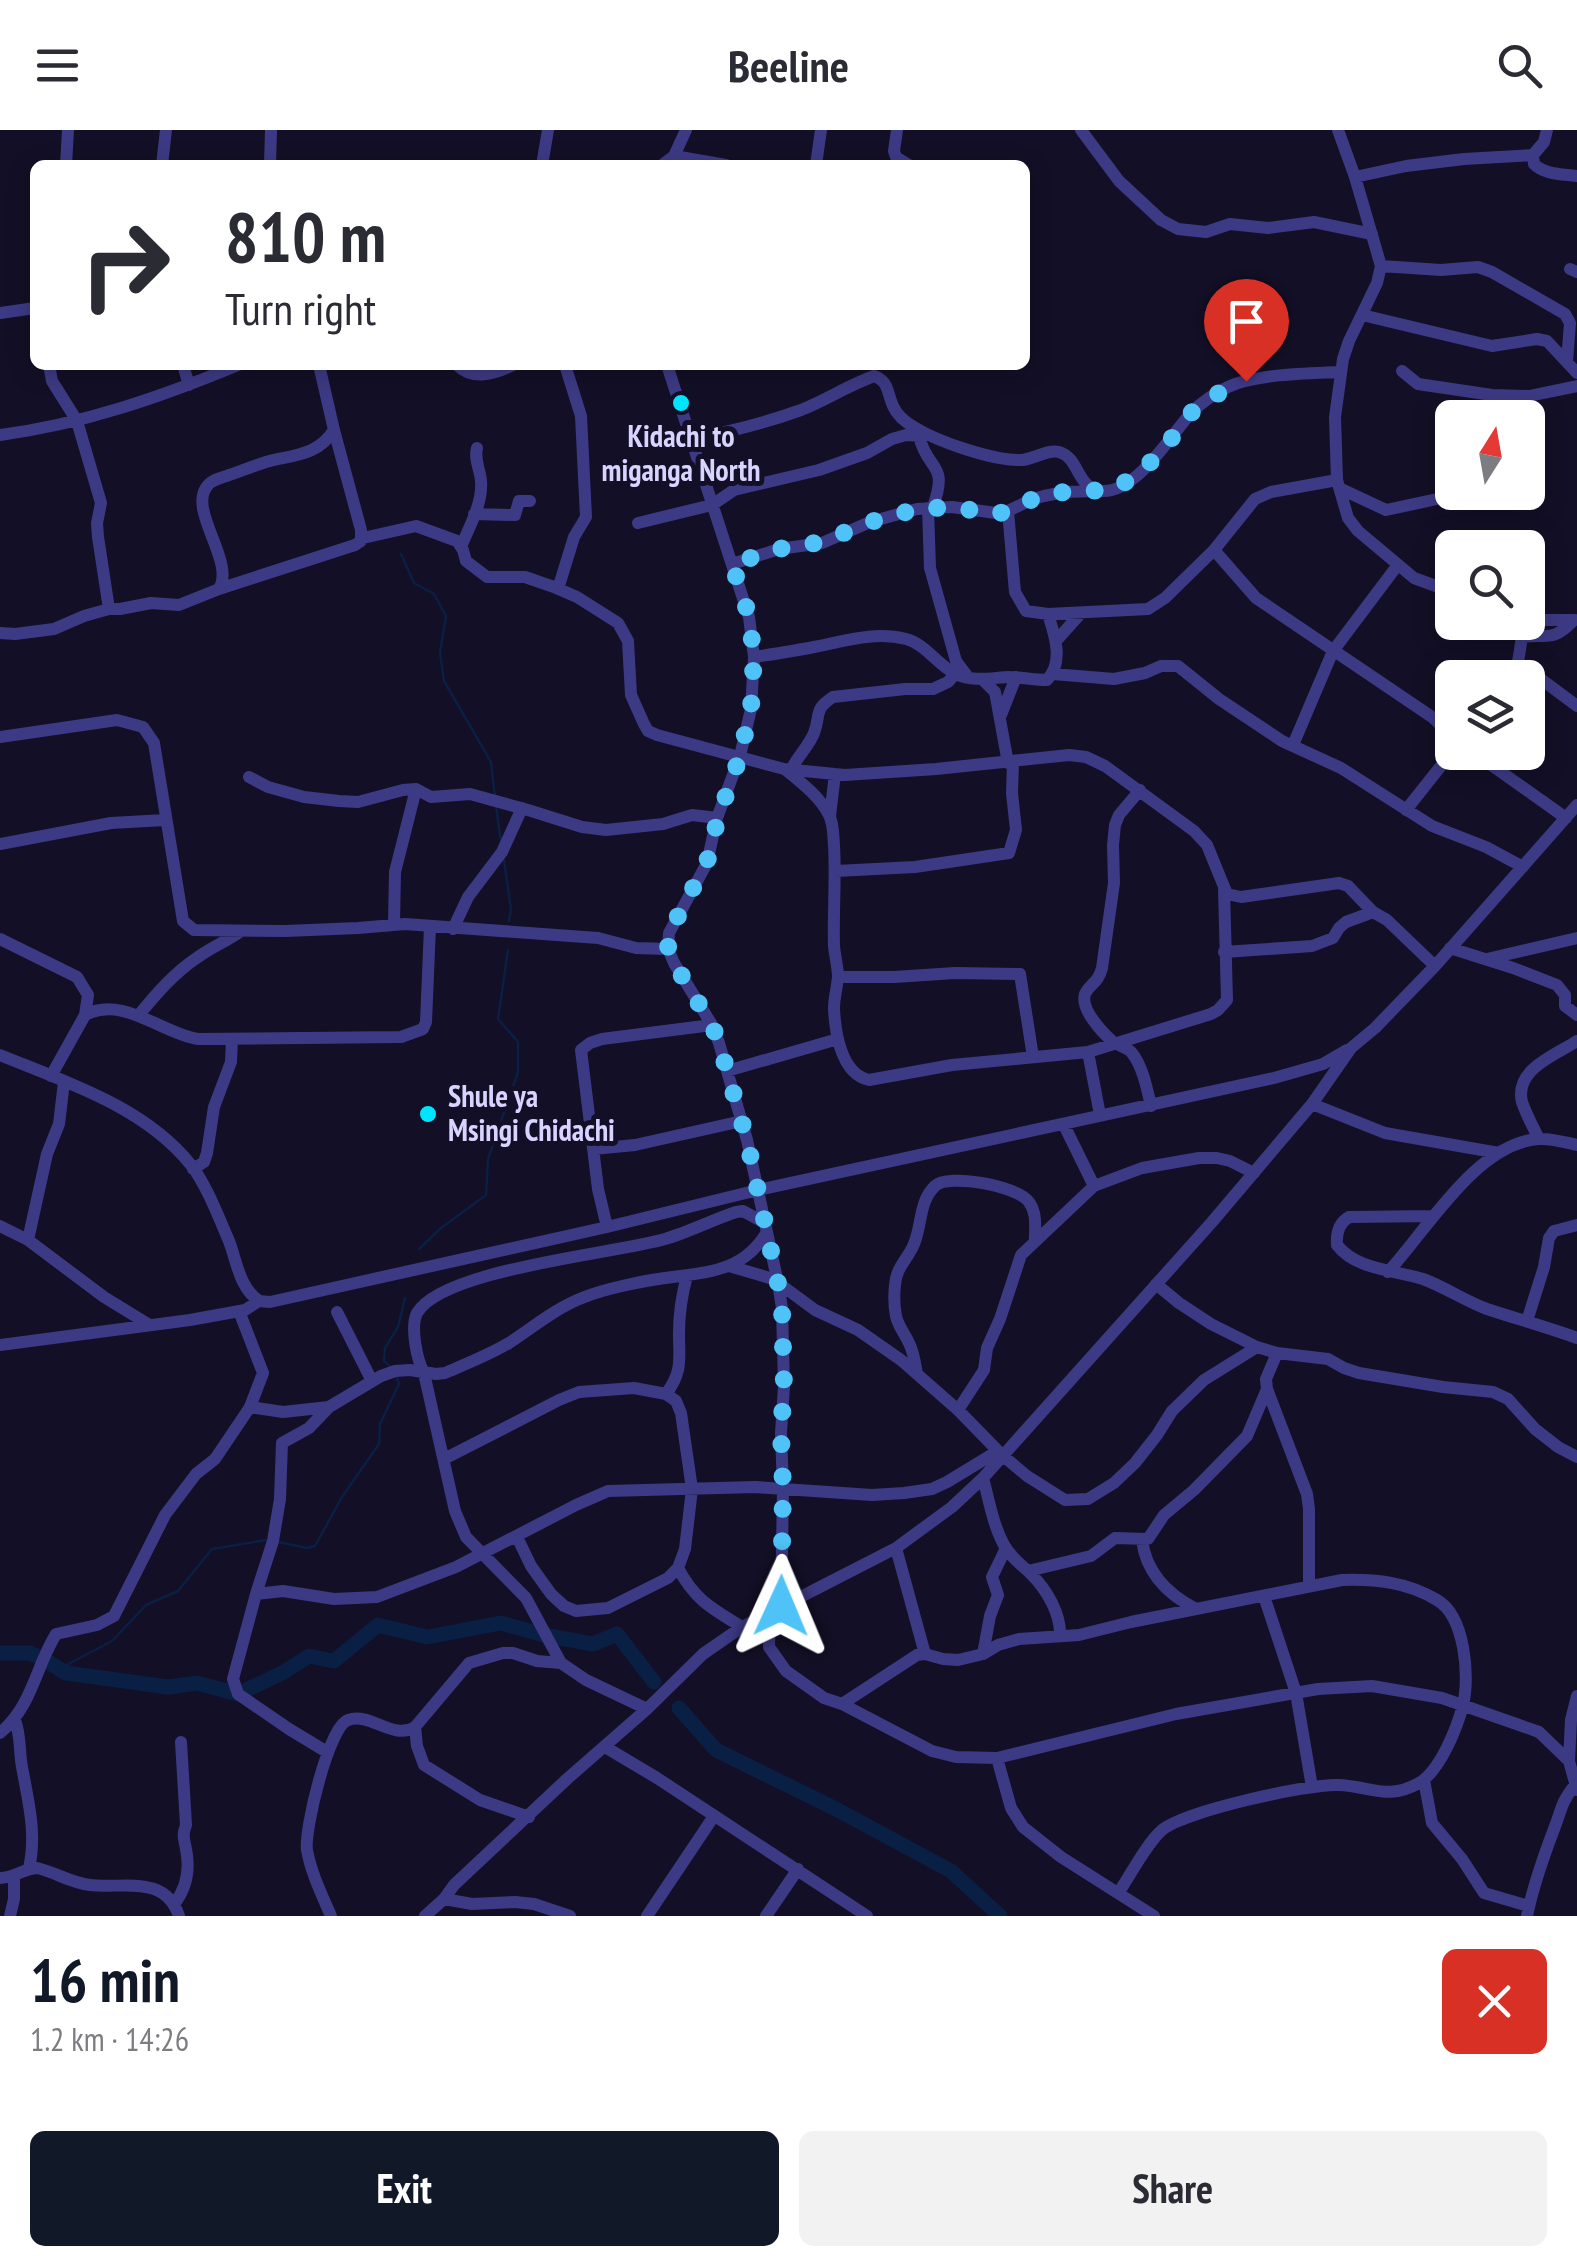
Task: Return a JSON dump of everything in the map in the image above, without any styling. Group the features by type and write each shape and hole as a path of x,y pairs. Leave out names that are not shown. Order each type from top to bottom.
{"street":[{"path":"66,160 68,130"},
{"path":"163,160 166,130"},
{"path":"270,160 271,130"},
{"path":"543,160 548,130"},
{"path":"669,160 686,130"},
{"path":"817,160 821,130"},
{"path":"897,130 894,151 901,160"},
{"path":"1338,130 1381,266 1345,351 1335,417 1339,485 1348,518 1358,531 1397,566 1435,586"},
{"path":"1547,130 1544,142 1533,156 1534,164 1539,170 1577,176"},
{"path":"1088,132 1119,181 1161,220 1178,229 1206,232 1230,224 1268,228 1314,222 1372,234"},
{"path":"674,156 697,160"},
{"path":"1355,177 1464,158 1533,156"},
{"path":"1381,266 1441,270 1478,267 1492,272 1567,317 1572,368"},
{"path":"0,313 30,309"},
{"path":"1362,315 1492,346 1537,338 1547,341 1572,368"},
{"path":"50,370 52,381 77,421 101,503 97,523 109,609"},
{"path":"185,370 189,385"},
{"path":"0,435 46,429 128,407 226,370"},
{"path":"321,370 362,538"},
{"path":"462,370 478,375 503,370"},
{"path":"558,589 574,538 586,516 581,416 567,370"},
{"path":"669,370 749,616 754,657 751,708 740,756 707,862 669,933 668,949 712,1025 727,1071 742,1121 782,1308 783,1489 769,1647 774,1657 810,1690 932,1751 956,1758 997,1758 1176,1714 1296,1693 1372,1686 1442,1698 1539,1732 1569,1761"},
{"path":"1402,371 1418,384 1492,395 1529,396 1577,386"},
{"path":"732,564 778,549 822,542 870,522 930,507 996,514 1033,499 1118,487 1142,471 1192,412 1229,386 1263,378 1341,372"},
{"path":"691,440 749,428 874,376 886,384 899,415 925,436"},
{"path":"219,589 224,575 203,507 202,497 208,484 268,462 310,452 327,442 334,430"},
{"path":"638,522 712,505 734,490 819,470 906,435 925,436 1010,460 1031,460 1054,450 1061,452 1076,464 1086,484 1098,491"},
{"path":"836,871 887,870 1009,852 1016,830 1011,762 995,692 956,661 930,568 930,507 938,491 939,474 924,454 925,436"},
{"path":"461,546 482,484 474,456 477,448"},
{"path":"1070,492 1078,474"},
{"path":"1008,511 1014,592 1026,611 1048,614 1148,609 1165,598 1214,550 1244,510 1261,496 1339,485 1386,510 1435,498"},
{"path":"474,514 514,515 519,500 530,502"},
{"path":"0,634 54,628 109,609 178,605 354,545 362,538 416,526 456,541 466,561 487,576 526,578 558,589 618,623 628,641 631,694 648,731 788,769 835,774 1068,755 1086,757 1106,766 1202,838 1227,894 1241,897 1339,883 1348,886 1435,966"},
{"path":"1214,550 1256,598 1435,720"},
{"path":"1293,745 1333,651 1397,566"},
{"path":"1056,640 1080,613"},
{"path":"754,657 864,636 884,636 908,639 955,674 976,679 1047,680 1056,666 1056,640 1048,614"},
{"path":"1545,620 1575,620"},
{"path":"1518,660 1522,637 1560,634 1575,620"},
{"path":"1052,674 1114,679 1161,666 1178,666 1282,741 1341,768 1432,826 1523,867"},
{"path":"788,769 814,734 818,711 833,697 933,689 955,674"},
{"path":"1000,717 1016,677"},
{"path":"1545,682 1577,706"},
{"path":"0,737 117,720 143,727 154,744 183,921 194,930 394,924 598,938 636,948 668,949"},
{"path":"788,769 830,816"},
{"path":"1406,810 1438,770"},
{"path":"1499,770 1566,818"},
{"path":"835,774 830,816 836,871 834,948 838,976 834,1006 838,1039 849,1066 862,1078 1088,1052 1218,1010 1226,1000 1224,889"},
{"path":"249,777 304,796 339,802 358,802 403,790 416,790 431,797 470,794 582,828 606,830 663,824 692,814 718,818"},
{"path":"394,924 395,872 416,790"},
{"path":"1140,790 1115,825 1114,883 1102,968 1100,978 1084,998 1094,1020 1115,1044 1134,1055 1151,1106"},
{"path":"0,1345 239,1311 259,1301 270,1302 412,1272 1323,1064 1375,1028 1577,806"},
{"path":"453,929 468,897 502,852 522,808"},
{"path":"0,844 111,823 165,820"},
{"path":"1224,952 1312,946 1332,938 1346,922 1372,912"},
{"path":"28,1240 47,1154 59,1124 57,1079 75,1029 85,1015 113,1008 186,1037 411,1035 423,1029 426,1022 430,927"},
{"path":"138,1016 171,978 241,930"},
{"path":"1487,959 1577,938"},
{"path":"0,939 77,977 88,995 85,1015"},
{"path":"1450,948 1557,985 1565,995 1565,1006 1577,1015"},
{"path":"838,976 1020,974 1034,1057"},
{"path":"608,1228 598,1189 581,1050 602,1039 712,1025"},
{"path":"193,1169 204,1162 207,1153 214,1107 231,1062 232,1038"},
{"path":"727,1071 838,1039"},
{"path":"1539,1139 1523,1103 1522,1088 1532,1069 1577,1041"},
{"path":"425,1916 703,1654 742,1627 896,1548 983,1478 1000,1453 1254,1172 1312,1104 1351,1048"},
{"path":"1088,1052 1100,1114"},
{"path":"0,1055 92,1094 149,1126 193,1169 230,1243 246,1289 259,1301"},
{"path":"1312,1104 1385,1133 1499,1153"},
{"path":"593,1149 742,1121"},
{"path":"1064,1125 1094,1186"},
{"path":"1388,1272 1473,1171 1499,1153 1539,1139 1577,1145"},
{"path":"958,1410 984,1370 987,1348 1021,1255 1094,1186 1142,1168 1199,1158 1230,1160 1254,1172"},
{"path":"916,1374 911,1346 896,1318 894,1286 899,1266 915,1242 923,1206 934,1186 952,1181 992,1183 1016,1192 1031,1204 1035,1239"},
{"path":"646,1709 586,1680 561,1662 526,1598 466,1537 417,1355 415,1319 424,1306 470,1280 663,1240 736,1212 743,1211 766,1227"},
{"path":"1434,1216 1349,1216 1342,1221 1336,1237 1340,1250 1388,1272 1427,1281 1483,1308 1577,1338"},
{"path":"1527,1321 1544,1267 1548,1238 1554,1231 1577,1225"},
{"path":"0,1226 28,1240 104,1297 148,1324"},
{"path":"327,1752 238,1694 234,1679 273,1541 280,1498 282,1443 309,1428 329,1407 395,1371 445,1373 487,1354 585,1296 729,1266 758,1247 766,1227"},
{"path":"729,1266 766,1276 815,1310 858,1330 958,1410 1027,1476 1065,1500 1088,1499 1114,1483 1158,1435 1172,1411 1204,1380 1256,1347"},
{"path":"666,1394 680,1369 681,1311 687,1276"},
{"path":"1156,1284 1211,1324 1256,1347 1328,1359 1359,1373 1493,1392 1508,1399 1535,1430 1577,1457"},
{"path":"0,1733 16,1720 52,1638 62,1631 97,1625 114,1616 165,1515 196,1474 215,1459 250,1407 262,1373 239,1311"},
{"path":"337,1312 372,1381"},
{"path":"1277,1353 1269,1368 1267,1389 1307,1494 1310,1586"},
{"path":"444,1459 568,1396 619,1388 666,1394 680,1406 692,1489 685,1549 678,1568 668,1578 608,1608 576,1611 551,1594 531,1566 518,1537"},
{"path":"1028,1571 1092,1556 1122,1536 1148,1538 1164,1515 1247,1436 1267,1389"},
{"path":"250,1407 284,1412 329,1407"},
{"path":"256,1594 282,1591 334,1599 377,1597 483,1554 608,1492 755,1486 872,1496 932,1489 1000,1453"},
{"path":"983,1478 998,1534 1014,1560 1044,1589 1057,1613 1060,1636"},
{"path":"1142,1540 1147,1564 1169,1594 1196,1609"},
{"path":"896,1548 925,1654"},
{"path":"983,1654 998,1595 992,1577 1006,1548"},
{"path":"678,1568 689,1589 707,1606 742,1627"},
{"path":"842,1704 908,1658 925,1654 951,1660 983,1654 1019,1639 1079,1635 1342,1580 1395,1583 1440,1602 1453,1613 1460,1631 1463,1704 1436,1769 1424,1780 1392,1794 1336,1785 1312,1787 1177,1820 1159,1832 1119,1892"},
{"path":"1264,1596 1296,1693 1312,1787"},
{"path":"332,1916 313,1873 306,1841 327,1752 340,1726 349,1719 363,1720 408,1732 470,1663 503,1653 537,1662 561,1662"},
{"path":"1424,1780 1432,1823 1484,1893 1528,1911 1561,1802 1576,1788 1569,1761 1577,1696"},
{"path":"16,1720 33,1834 29,1868"},
{"path":"415,1726 416,1746 424,1765 480,1800 529,1817"},
{"path":"10,1916 14,1899 7,1878 29,1868 87,1885 155,1889 177,1910 187,1878 182,1837 186,1825 181,1742"},
{"path":"604,1748 657,1778 867,1916"},
{"path":"997,1758 1011,1808 1023,1827 1038,1842 1154,1916"},
{"path":"647,1916 714,1816"},
{"path":"766,1916 798,1869"},
{"path":"444,1899 474,1910 515,1902 534,1904 570,1916"}],"waterway":[{"path":"401,554 414,583 434,594 446,616 440,653 444,681 491,762 495,797"},
{"path":"496,805 501,842"},
{"path":"504,860 509,921"},
{"path":"419,1249 486,1195 488,1159 518,1072 518,1042 498,1019 508,950"},
{"path":"392,1368 384,1361 385,1348 398,1327 405,1298"},
{"path":"278,1542 315,1546 342,1497 379,1444 380,1424 399,1384 396,1375"},
{"path":"59,1669 112,1641 146,1605 178,1591 212,1549 266,1540"},
{"path":"0,1653 30,1653 66,1673 168,1687 197,1683 238,1694 309,1656 334,1661 378,1625 427,1637 501,1623 593,1644 617,1634 654,1682"},
{"path":"679,1708 716,1750 951,1871 1000,1916"}],"place":[{"name":"Kidachi to miganga North","path":"681,403"},
{"name":"Shule ya Msingi Chidachi","path":"428,1114"}],"route":[{"path":"781,1606 784,1386 778,1283 747,1140 719,1043 668,949 669,933 707,862 751,708 754,657 749,616 732,564 778,549 822,542 870,522 917,509 952,507 996,514 1044,496 1118,487 1142,471 1192,412 1229,386 1246,381"}]}
